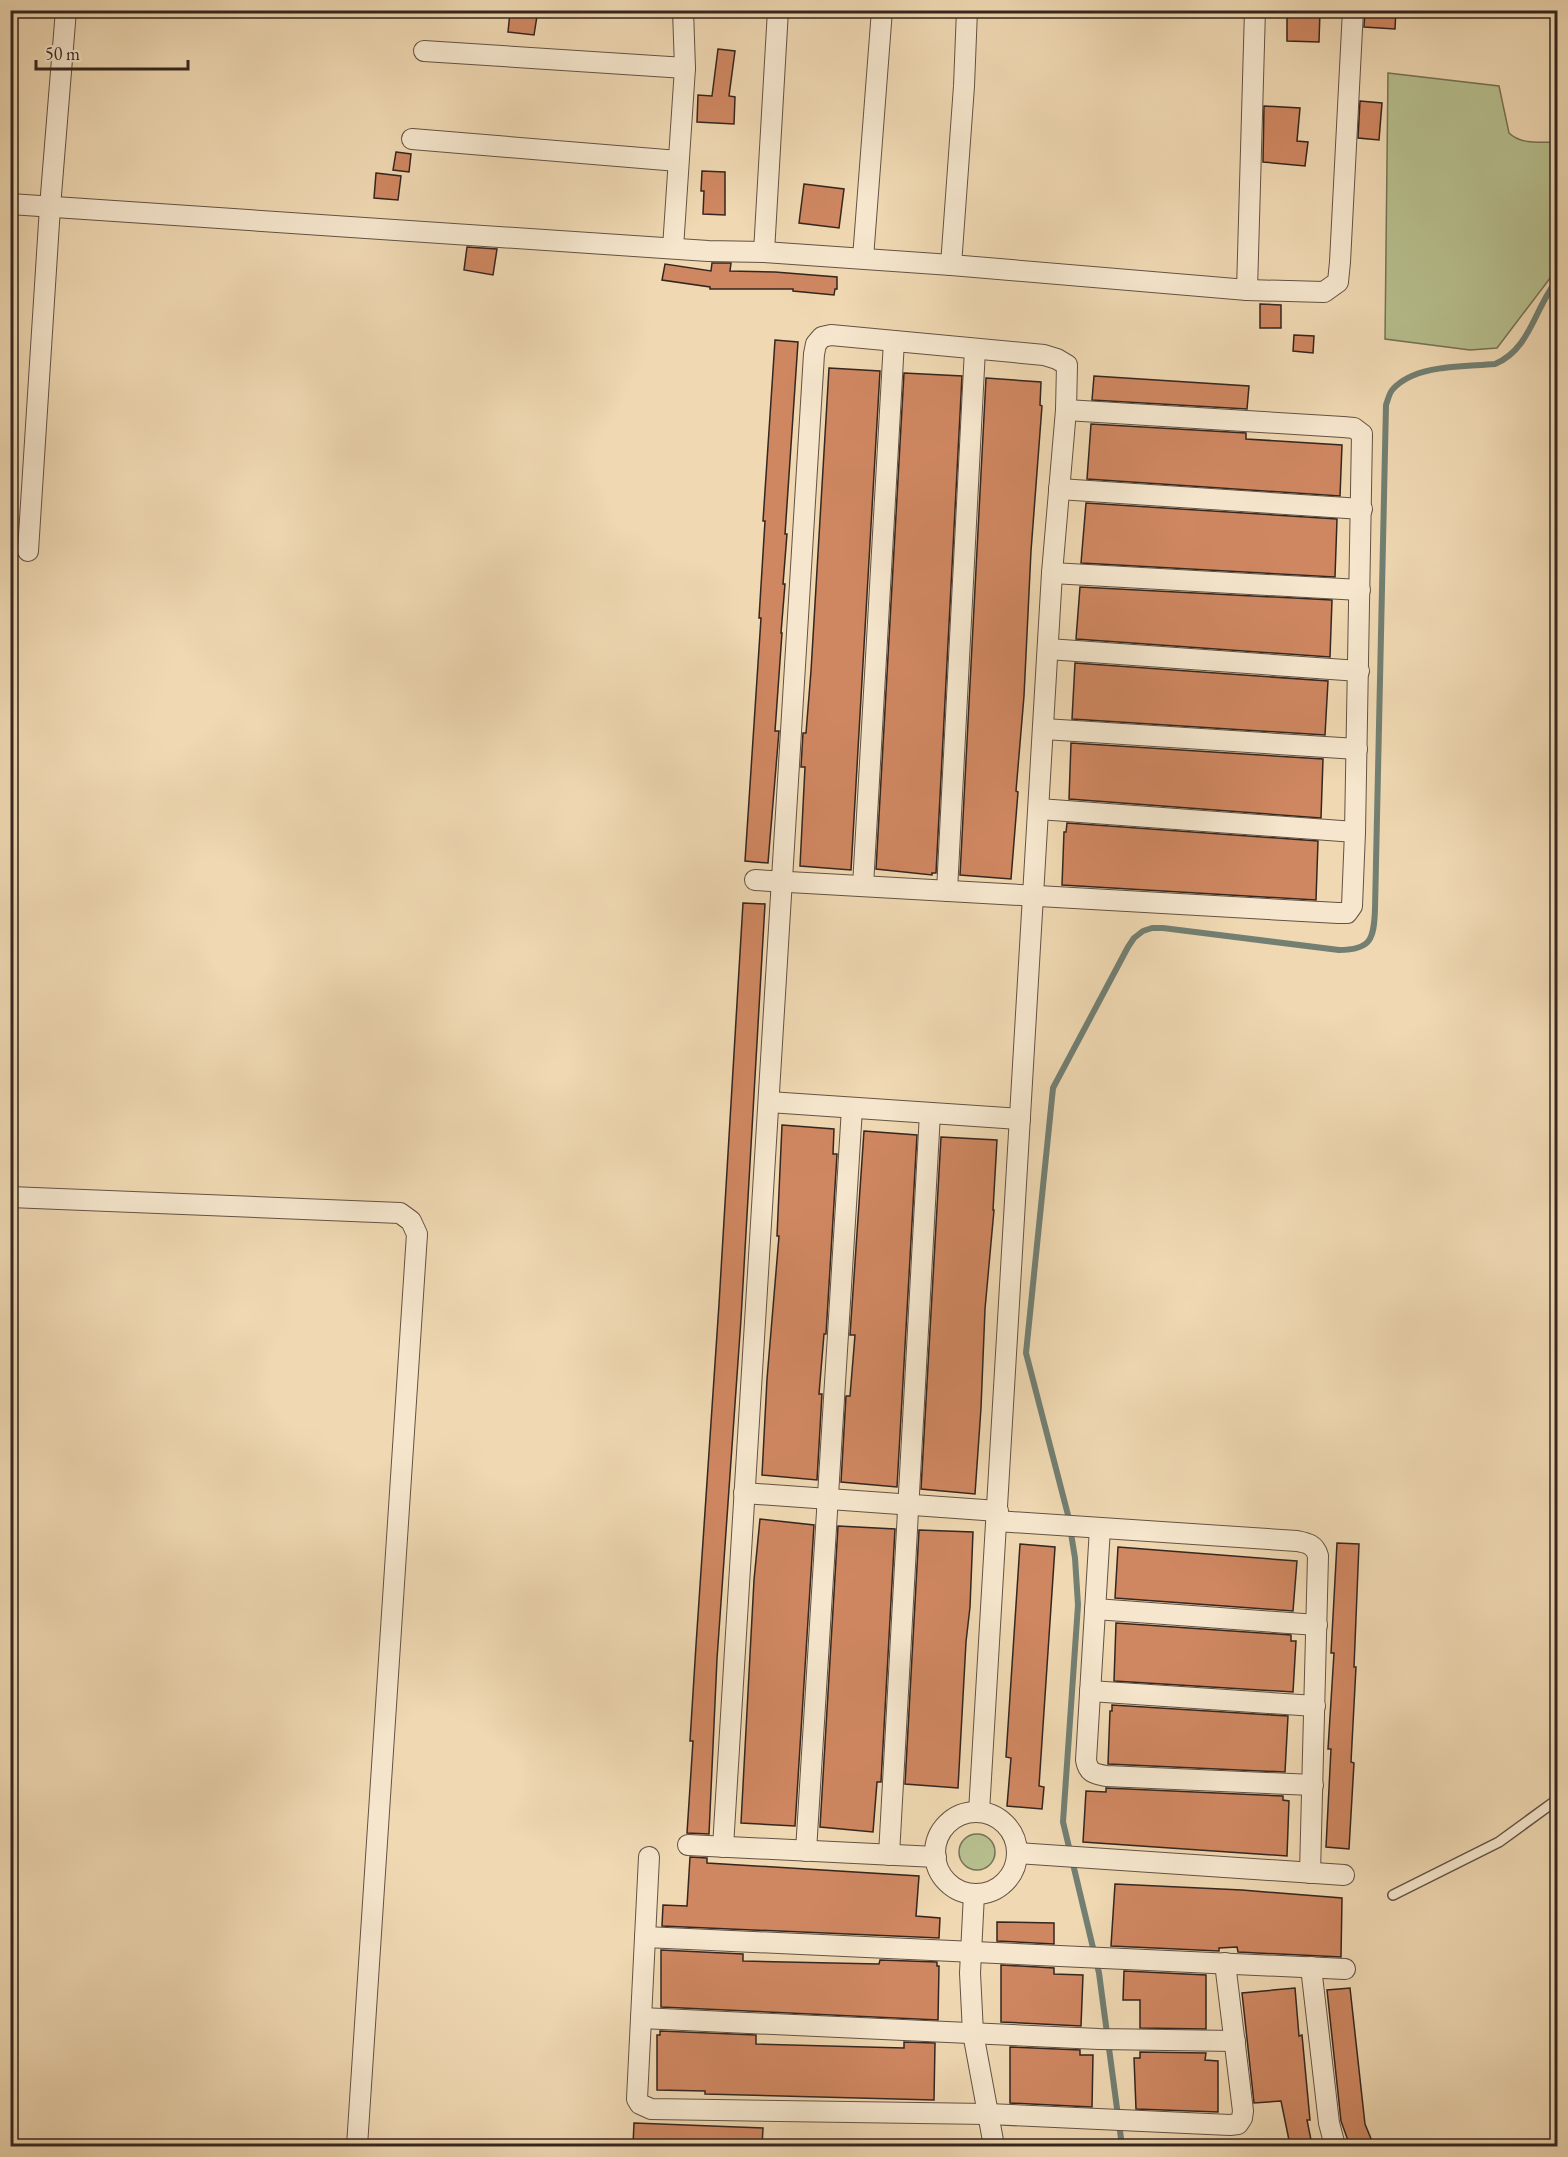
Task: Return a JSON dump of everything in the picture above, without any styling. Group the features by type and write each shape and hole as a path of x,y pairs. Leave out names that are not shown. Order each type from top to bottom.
{"street":[{"path":"28,551 50,207 66,10"},
{"path":"673,248 685,68 683,10"},
{"path":"764,252 778,10"},
{"path":"863,258 882,10"},
{"path":"951,265 967,10"},
{"path":"1247,290 1255,10"},
{"path":"10,204 673,248 863,258 1247,290 1324,292 1338,282 1353,10"},
{"path":"424,51 685,68"},
{"path":"412,139 678,161"},
{"path":"723,1847 814,354 816,344 822,336 831,335 1044,356 1057,359 1067,365 1066,410 1052,573 1035,896 979,1812"},
{"path":"863,886 894,341"},
{"path":"946,891 975,349"},
{"path":"755,880 1347,913 1352,906 1359,671 1362,434 1354,428 1066,410"},
{"path":"1059,489 1362,509"},
{"path":"1052,573 1360,590"},
{"path":"1048,649 1359,671"},
{"path":"1044,729 1357,749"},
{"path":"1039,809 1355,832"},
{"path":"769,1102 1020,1119"},
{"path":"806,1851 852,1108"},
{"path":"890,1855 930,1113"},
{"path":"10,1197 400,1213 411,1221 417,1234 357,2146"},
{"path":"744,1493 908,1505 1060,1525 1297,1541 1316,1548 1318,1556 1317,1625 1310,1873"},
{"path":"1100,1528 1087,1768 1093,1774 1313,1785"},
{"path":"1095,1609 1317,1625"},
{"path":"1090,1691 1315,1706"},
{"path":"979,1812 993,1815 1005,1823 1013,1835 1017,1853 1011,1876 1001,1886 988,1892 974,1894 961,1891 941,1875 935,1850 938,1837 945,1826 960,1815 979,1812"},
{"path":"688,1845 936,1857"},
{"path":"1017,1853 1344,1875"},
{"path":"649,1857 637,2099 640,2104 651,2109 988,2114 1238,2124 1243,2111 1225,1963"},
{"path":"974,1894 971,1952 973,2032 994,2146"},
{"path":"645,1937 1344,1969"},
{"path":"1311,1967 1329,2123 1335,2146"},
{"path":"641,2018 1107,2039 1235,2041"}],"lane":[{"path":"1393,1895 1499,1842 1557,1799"}],"green space":[{"path":"1388,73 1499,86 1509,133 1526,141 1557,142 1557,269 1497,348 1470,350 1385,339"},
{"path":"977,1834 990,1839 995,1852 990,1865 977,1870 964,1865 959,1852 964,1839"}],"building":[{"path":"1287,10 1320,11 1319,42 1287,41"},
{"path":"1365,10 1396,10 1395,29 1364,27"},
{"path":"510,12 537,16 534,35 508,32"},
{"path":"718,49 735,51 729,96 735,97 734,124 697,122 698,95 712,96"},
{"path":"1360,101 1382,103 1379,140 1358,138"},
{"path":"1264,106 1300,108 1297,141 1308,142 1305,166 1263,162"},
{"path":"396,152 411,154 409,172 393,170"},
{"path":"702,171 725,172 725,215 703,214"},
{"path":"376,173 401,176 398,200 374,198"},
{"path":"804,184 844,189 839,228 799,223"},
{"path":"467,247 497,249 493,275 464,270"},
{"path":"712,263 731,263 730,271 837,277 837,289 834,295 793,291 793,289 710,289 710,287 662,280 665,264 711,271"},
{"path":"1260,304 1281,305 1281,328 1260,328"},
{"path":"1294,335 1314,336 1313,353 1293,351"},
{"path":"775,340 798,342 775,731 779,731 768,863 745,861 761,618 759,618 765,521 763,521"},
{"path":"829,368 880,371 851,870 800,866 805,767 801,767 811,671"},
{"path":"904,373 962,376 936,873 932,875 876,869"},
{"path":"1094,376 1249,386 1247,409 1092,400"},
{"path":"986,378 1041,382 1040,405 1042,406 1011,879 960,875"},
{"path":"1091,424 1246,433 1246,439 1342,445 1340,496 1087,479"},
{"path":"1086,503 1337,519 1335,577 1081,563"},
{"path":"1080,587 1332,600 1330,657 1076,639"},
{"path":"1075,663 1328,681 1325,735 1072,719"},
{"path":"1071,743 1323,759 1321,818 1069,799"},
{"path":"1067,823 1318,841 1316,900 1062,885 1064,832 1066,832"},
{"path":"743,903 765,904 741,1319 717,1659 709,1834 687,1833 693,1741 690,1741"},
{"path":"782,1125 834,1129 833,1154 837,1154 826,1334 824,1334 819,1394 822,1394 817,1480 762,1475 767,1379 779,1236 777,1236"},
{"path":"864,1131 917,1135 897,1487 841,1482 846,1396 850,1396 855,1335 850,1335"},
{"path":"941,1137 997,1140 975,1494 921,1489"},
{"path":"760,1519 814,1525 795,1826 741,1823 754,1580"},
{"path":"838,1526 895,1529 881,1782 877,1782 873,1832 820,1827"},
{"path":"919,1530 973,1532 958,1788 905,1784"},
{"path":"1337,1543 1359,1544 1351,1762 1354,1763 1349,1849 1326,1847 1331,1749 1328,1749 1334,1653 1331,1653"},
{"path":"1020,1544 1055,1547 1039,1786 1044,1787 1042,1809 1007,1806 1011,1758 1006,1757"},
{"path":"1118,1547 1297,1561 1293,1611 1115,1598"},
{"path":"1116,1623 1291,1635 1291,1641 1296,1641 1293,1692 1114,1681"},
{"path":"1112,1705 1288,1716 1285,1772 1108,1764"},
{"path":"1106,1788 1283,1796 1283,1800 1289,1801 1287,1856 1083,1842 1086,1791 1106,1792"},
{"path":"690,1857 707,1858 707,1863 919,1876 916,1916 940,1918 939,1938 662,1926 663,1905 687,1906"},
{"path":"1115,1884 1242,1890 1342,1898 1341,1957 1238,1952 1237,1947 1219,1948 1219,1951 1111,1946"},
{"path":"997,1922 1054,1923 1054,1944 997,1941"},
{"path":"661,1950 743,1954 743,1961 879,1964 880,1960 937,1962 939,1966 938,2020 661,2007"},
{"path":"1001,1965 1054,1968 1054,1974 1083,1975 1081,2026 1001,2022"},
{"path":"1124,1971 1206,1975 1206,2029 1140,2028 1140,2000 1123,2000"},
{"path":"1295,1988 1299,2036 1302,2035 1310,2120 1307,2120 1311,2140 1290,2145 1281,2101 1254,2103 1242,1993"},
{"path":"1350,1988 1365,2124 1374,2146 1350,2146 1341,2121 1327,1990"},
{"path":"660,2031 756,2035 756,2044 904,2048 904,2042 935,2043 934,2100 705,2094 705,2091 657,2090 657,2035 660,2035"},
{"path":"1010,2047 1080,2050 1080,2055 1093,2055 1092,2107 1010,2103"},
{"path":"1140,2052 1206,2053 1205,2060 1218,2061 1218,2112 1136,2109 1134,2058 1140,2058"},
{"path":"634,2123 763,2128 762,2146 633,2145"}],"waterway":[{"path":"1122,2146 1099,1973 1063,1822 1078,1605 1075,1558 1068,1515 1026,1353 1053,1088 1128,947 1143,931 1163,928 1339,950 1358,948 1369,941 1372,935 1375,909 1386,405 1393,389 1414,375 1441,368 1495,364 1507,357 1525,338 1558,279"}]}
